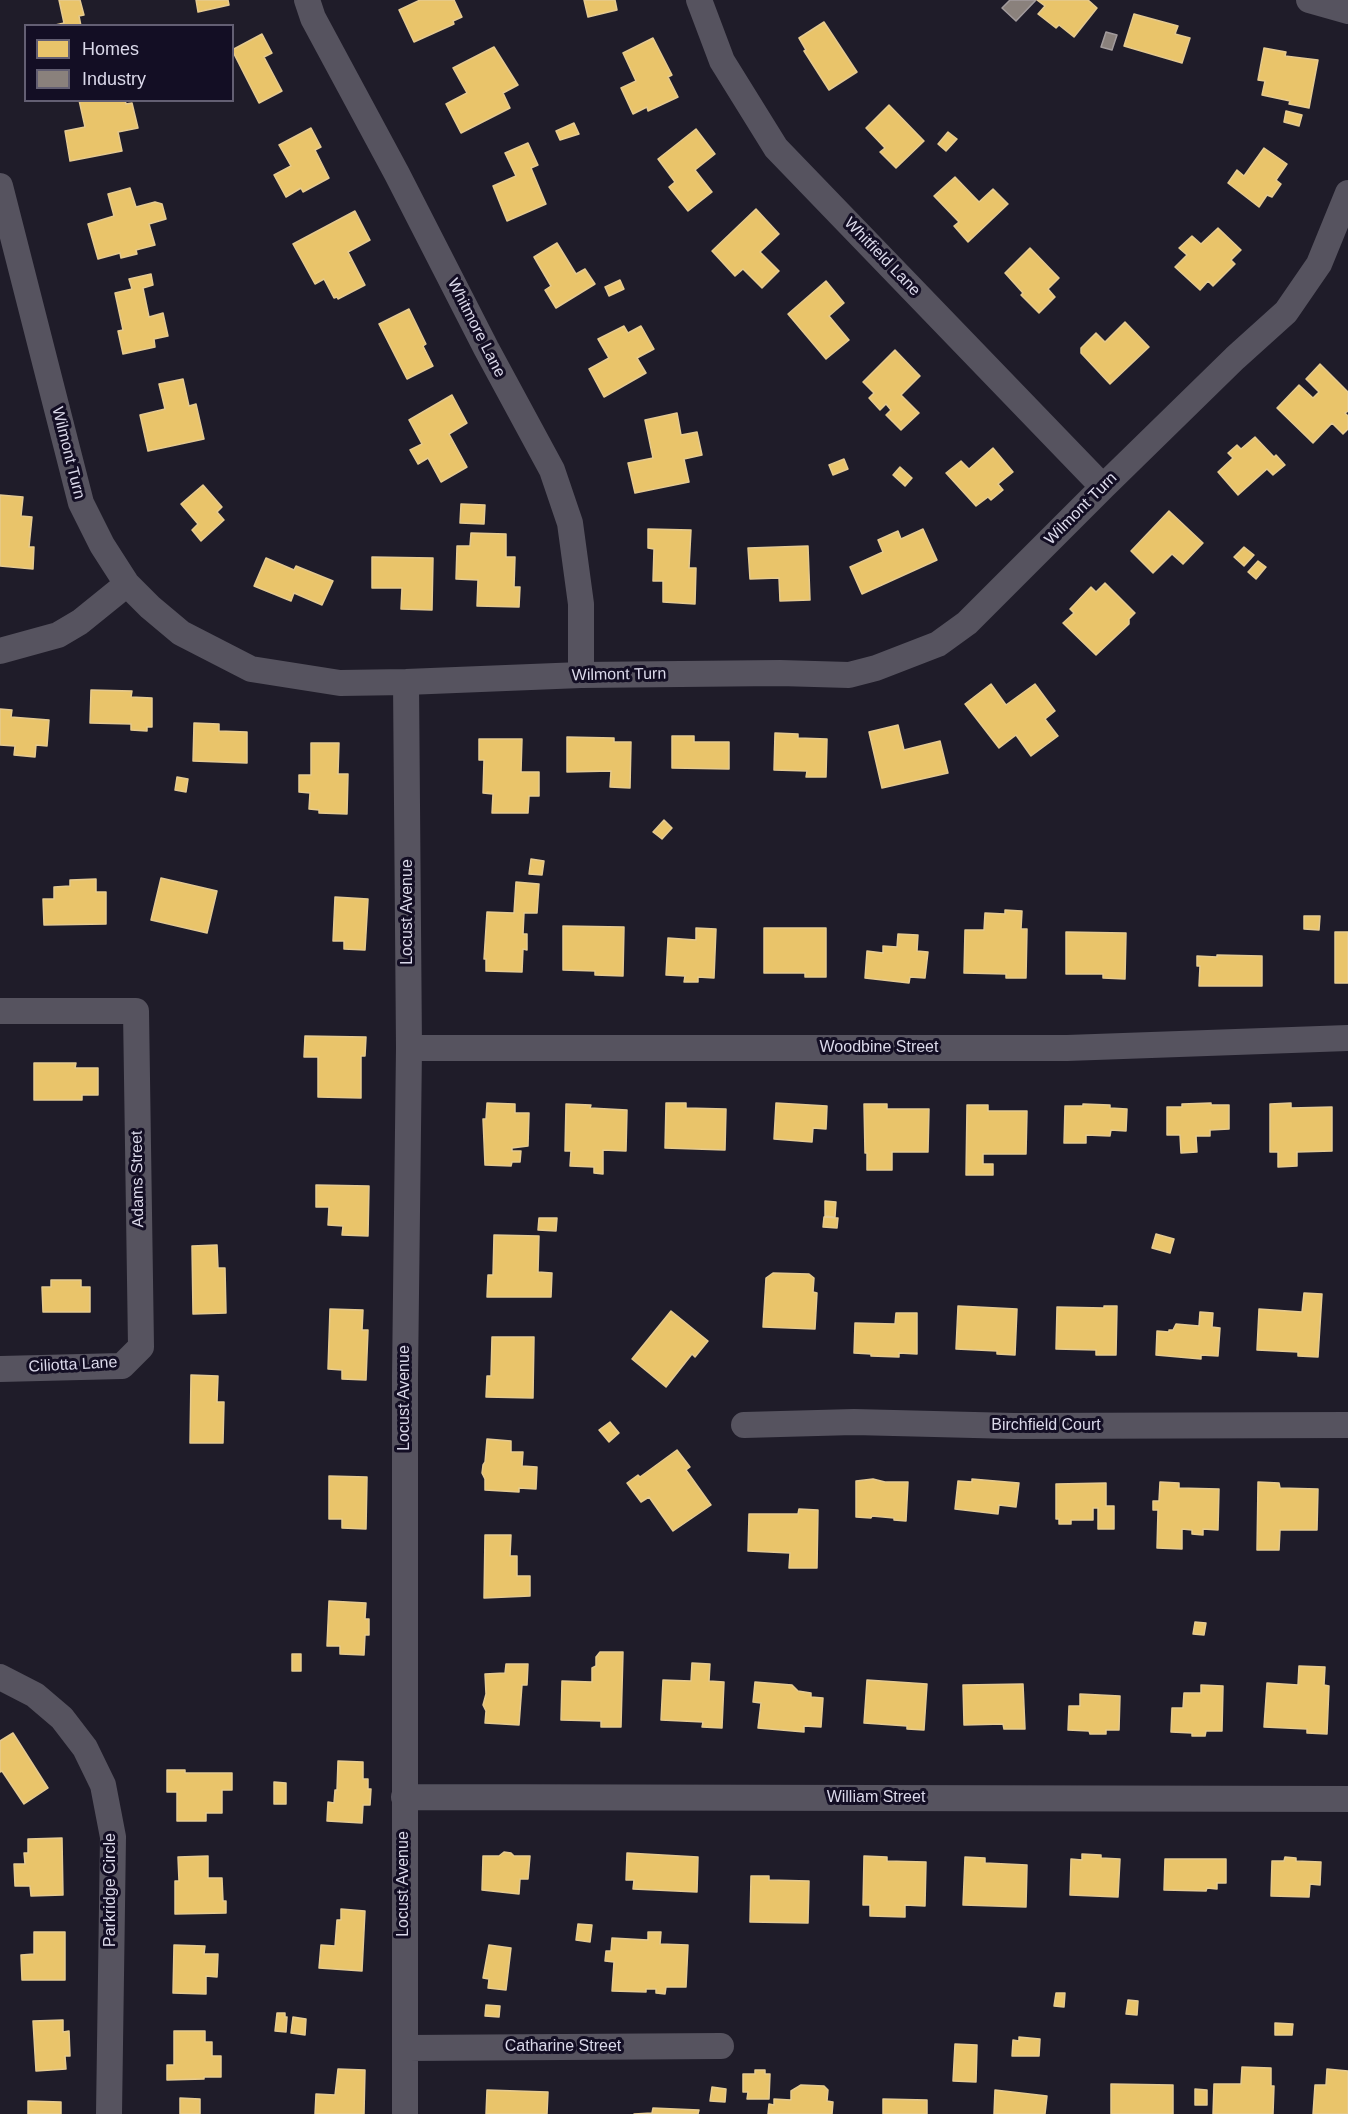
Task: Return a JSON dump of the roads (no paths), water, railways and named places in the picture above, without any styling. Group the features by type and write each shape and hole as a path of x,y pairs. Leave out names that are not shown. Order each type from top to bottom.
{"street":[{"name":"Whitmore Lane","path":"307,0 313,18 398,174 486,348 552,470 570,523 581,604 581,675"},
{"name":"Whitfield Lane","path":"699,0 722,61 776,148 1103,487"},
{"path":"1309,0 1348,11"},
{"name":"Wilmont Turn","path":"0,186 81,503 102,545 127,584 181,633 251,669 340,683 581,675 780,673 849,675 901,660 938,644 967,623 1235,358 1286,312 1318,264 1348,193"},
{"path":"0,651 58,635 80,622 127,584"},
{"name":"Locust Avenue","path":"405,2114 405,1376 409,1048 406,682"},
{"name":"Adams Street","path":"0,1011 136,1011 141,1347"},
{"name":"Woodbine Street","path":"409,1048 1066,1048 1348,1038"},
{"name":"Ciliotta Lane","path":"0,1369 122,1366 141,1347"},
{"name":"Birchfield Court","path":"744,1425 855,1422 1014,1426 1348,1425"},
{"name":"Parkridge Circle","path":"0,1677 35,1695 62,1718 85,1748 103,1785 113,1838 109,2114"},
{"name":"William Street","path":"404,1797 1348,1799"},
{"name":"Catharine Street","path":"406,2048 721,2046"}]}
